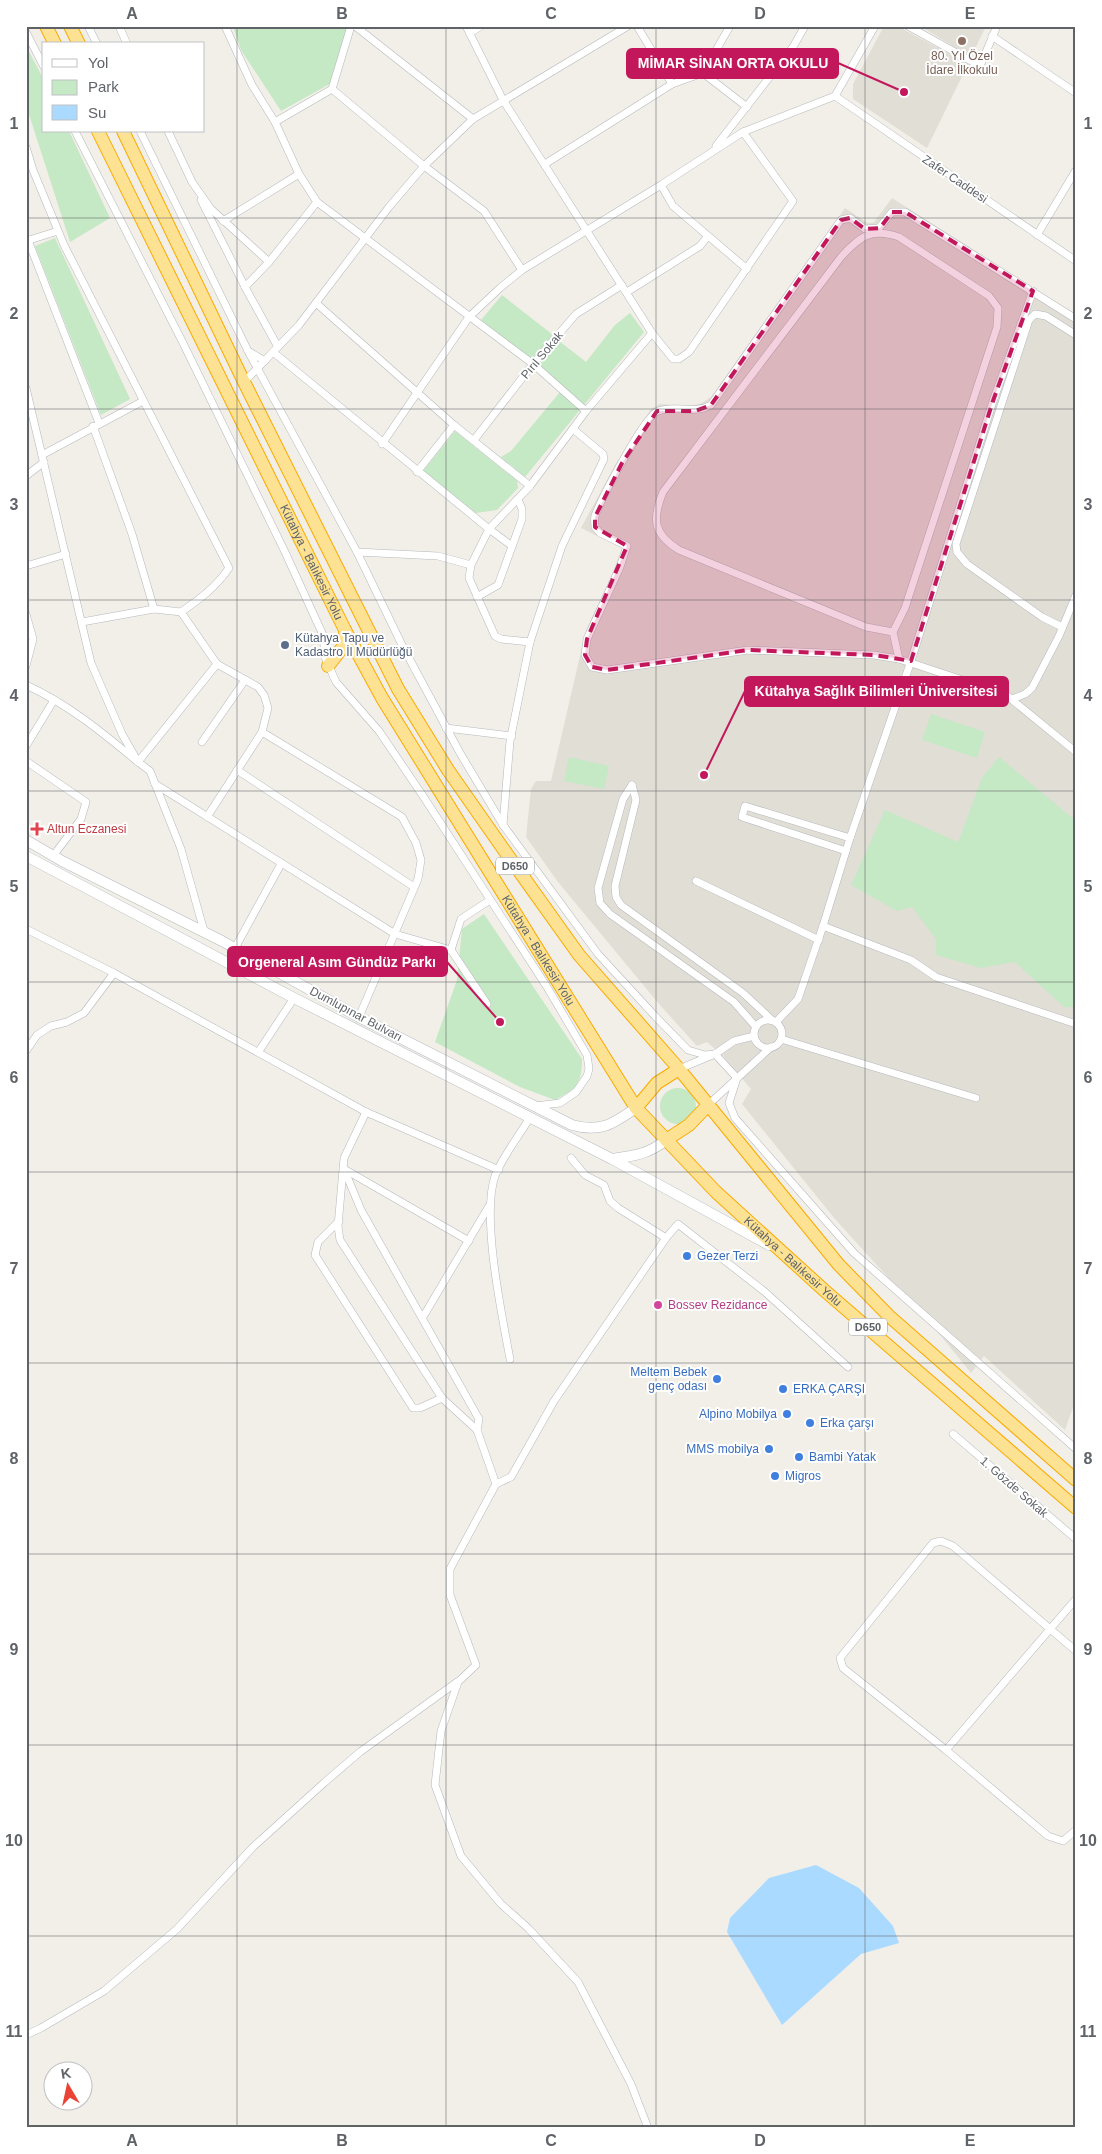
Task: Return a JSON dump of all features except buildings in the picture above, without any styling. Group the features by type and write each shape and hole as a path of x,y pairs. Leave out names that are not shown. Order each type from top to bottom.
{"highway":[{"path":"46,26 54,42"},
{"path":"70,26 78,42"},
{"name":"Kütahya - Balıkesir Yolu","path":"98,132 345,630 382,698 636,1108 691,1168 780,1251 1076,1508"},
{"name":"Kütahya - Balıkesir Yolu","path":"123,132 244,382 398,689 448,770 579,955 684,1067 708,1105 839,1265 882,1310 1076,1480"},
{"path":"328,666 346,643 345,630"},
{"path":"636,1108 657,1083 684,1067"},
{"path":"666,1140 689,1126 708,1105"}],"main road":[{"name":"Dumlupınar Bulvarı","path":"26,840 53,856 235,948 359,1017 572,1125 592,1129 610,1125 636,1108"},
{"name":"Dumlupınar Bulvarı","path":"26,856 294,998 612,1159 780,1251"},
{"path":"612,1159 636,1156 653,1150 666,1140"}],"street":[{"path":"88,26 96,42"},
{"path":"118,26 126,42"},
{"path":"225,26 252,85 275,122 299,174 317,202 533,364 586,411"},
{"path":"275,122 332,89 353,26 473,119"},
{"path":"466,26 503,100 622,284 652,334 669,357 679,359 689,352 793,201 743,132"},
{"path":"470,33 481,26"},
{"path":"244,382 299,325 365,238 424,166 473,119 628,26"},
{"path":"637,26 672,84"},
{"path":"545,164 672,84 703,73 730,26"},
{"path":"713,150 748,107 806,26"},
{"path":"382,444 469,317 522,270 661,185 743,132 835,96 875,26"},
{"path":"908,26 980,66 997,26"},
{"path":"26,32 42,63"},
{"path":"992,36 1076,93"},
{"path":"703,73 748,107"},
{"path":"332,89 424,166 484,211 522,270"},
{"name":"Zafer Caddesi","path":"835,96 1076,261"},
{"path":"76,132 183,343 285,552 323,635 325,657 336,682 379,731 490,900 587,1055 589,1069 587,1076 576,1092 560,1103 535,1106"},
{"path":"140,132 248,351 357,552 403,647 446,728 503,825 598,954 688,1050 696,1054 715,1054 737,1078"},
{"path":"168,132 275,349 382,444 512,546"},
{"path":"26,147 58,231 229,568 219,582 181,612 154,609 82,622"},
{"path":"1037,235 1076,170"},
{"path":"224,221 299,174"},
{"path":"192,182 224,221 269,262"},
{"path":"661,185 673,206 707,237 747,269"},
{"path":"245,287 269,262 317,202"},
{"path":"1076,319 905,212 899,210 892,212 879,228 865,229 854,220 845,217 841,220 711,405 695,411 670,409 657,411 649,417 622,462 594,517 595,528 600,533 627,546 620,567 587,639 585,655 592,667 607,670 748,650 874,655 911,661 1005,694 1076,752"},
{"path":"58,231 27,240 96,424 154,609"},
{"path":"893,632 866,627 679,550 666,542 659,532 656,521 656,509 663,492 841,256 857,240 873,233 886,232 899,237 989,296 998,308 997,327 905,608 893,632 899,659"},
{"path":"627,292 700,246 707,237"},
{"name":"Pırıl Sokak","path":"474,440 533,364 576,314 622,284"},
{"path":"754,1036 756,1027 763,1021 774,1021 798,999 819,940 850,838 911,661 993,400 1033,291"},
{"path":"316,303 417,394 530,486"},
{"path":"1062,627 1042,617 967,564 957,552 956,544 1029,320 1035,314 1042,314 1076,335"},
{"path":"530,642 501,639 495,636 469,578 471,565 489,529 530,486 586,411 652,334"},
{"path":"248,351 265,361"},
{"path":"26,388 28,404 43,458 91,664 122,734 138,762"},
{"path":"26,476 43,458 96,424 143,401"},
{"path":"417,472 454,425"},
{"path":"503,825 512,736 530,642 562,546 604,459 603,454 573,429"},
{"path":"477,597 498,584 522,520 522,509 518,499"},
{"path":"357,552 438,556 471,565"},
{"path":"26,566 66,554"},
{"path":"1012,699 1025,694 1032,688 1076,595"},
{"path":"181,612 217,664 258,687 264,695 268,708 262,732 206,817"},
{"path":"26,614 33,639 26,666"},
{"path":"138,762 217,664"},
{"path":"202,742 245,680"},
{"path":"26,685 54,700 91,724 150,771 181,849 204,932"},
{"path":"26,746 54,700"},
{"path":"446,728 512,736"},
{"path":"262,732 402,818 416,843 421,860 414,887 359,1017"},
{"path":"26,761 86,802 81,819 53,856"},
{"path":"237,770 414,887"},
{"path":"155,784 395,934 451,950 487,1004"},
{"path":"708,1105 781,1039 782,1030 743,993 621,905 616,897 615,886 636,800 632,785 623,799 598,888 600,902 610,914 634,932 734,1002 756,1027"},
{"path":"846,851 742,817 745,806 850,838"},
{"path":"235,948 282,864"},
{"path":"696,881 819,940"},
{"path":"451,950 461,919 490,900"},
{"path":"823,926 911,960 936,977 1076,1024"},
{"path":"26,929 114,973 366,1112 499,1170"},
{"path":"26,1051 37,1035 51,1026 67,1022 84,1013 114,973"},
{"path":"258,1051 294,998"},
{"path":"684,1067 715,1054 734,1041 754,1036"},
{"path":"754,1036 762,1046 771,1047"},
{"path":"781,1039 976,1098"},
{"path":"684,1067 688,1050"},
{"path":"737,1078 730,1103 735,1118 787,1174 854,1253 1076,1449"},
{"path":"366,1112 344,1158 339,1220 340,1240 442,1398 477,1430 496,1484"},
{"path":"510,1359 500,1304 490,1206 495,1176 530,1117"},
{"path":"571,1158 585,1175 604,1185 610,1201 618,1208 666,1238"},
{"path":"344,1169 469,1241"},
{"path":"344,1169 361,1210 479,1419 477,1430"},
{"path":"423,1317 490,1206"},
{"path":"339,1220 318,1242 315,1255 413,1408 420,1408 442,1398"},
{"path":"26,2035 42,2028 104,1991 177,1928 253,1847 325,1782 360,1752 458,1682 476,1664 450,1595 450,1569 496,1484 511,1477 554,1401 666,1238 678,1224 765,1292 848,1368"},
{"name":"1. Gözde Sokak","path":"953,1434 1076,1539"},
{"path":"1076,1651 953,1546 941,1541 933,1543 840,1658 843,1668 946,1750 1048,1836 1063,1841 1076,1830"},
{"path":"946,1750 1076,1599"},
{"path":"458,1682 441,1731 435,1785 461,1856 501,1904 528,1928 578,1982 631,2084 648,2128"}],"highlighted area":[{"path":"892,212 905,212 1033,291 993,401 911,661 874,655 748,650 607,670 592,667 585,655 587,639 627,546 595,527 595,517 622,463 657,411 695,411 711,405 841,220 850,218 865,229 880,228"}],"shaded area":[{"path":"884,26 897,26 968,64 927,148 853,99 853,84"},
{"name":"80. Yıl Özel İdare İlkokulu","path":"920,26 986,26 971,57"},
{"path":"892,198 1076,315 1076,1399 1065,1430 984,1356 971,1373 941,1336 835,1219 742,1104 751,1089 723,1056 707,1042 697,1046 659,1004 558,882 526,837 531,789 536,781 551,781 586,630 612,575 622,548 581,528 615,465 651,409 660,404 688,406 700,404 711,397 845,208 868,223 874,222"}],"green space":[{"path":"233,26 349,26 335,81 281,111 241,50"},
{"path":"26,46 42,76 42,132 69,132 110,218 70,242 26,105"},
{"path":"55,238 130,399 101,415 35,246"},
{"path":"502,295 553,335 532,360 481,320"},
{"path":"630,313 644,332 584,405 537,364 559,341 586,362 615,325"},
{"path":"560,392 580,410 525,477 501,457 511,451"},
{"path":"455,431 517,481 518,488 497,510 476,513 423,471"},
{"path":"931,714 985,732 977,758 922,740"},
{"path":"569,757 609,766 604,789 564,781"},
{"path":"999,757 1076,821 1076,1007 1064,1007 1015,962 980,968 936,955 936,939 912,907 897,911 851,885 885,810 958,842 982,778"},
{"path":"484,914 582,1059 581,1074 576,1085 573,1089 555,1100 520,1087 435,1042 457,980 462,929"},
{"path":"678,1088 685,1089 691,1093 695,1099 695,1113 691,1119 685,1123 678,1124 671,1123 665,1119 661,1113 660,1106 661,1099 665,1093 671,1089"}],"water":[{"path":"816,1865 859,1888 893,1926 899,1943 861,1954 782,2025 727,1932 730,1918 769,1878"}],"place":[{"name":"80. Yıl Özel İdare İlkokulu","path":"962,41"},
{"name":"MİMAR SİNAN ORTA OKULU","path":"904,92"},
{"name":"Kütahya Tapu ve Kadastro İl Müdürlüğü","path":"285,645"},
{"name":"Kütahya Sağlık Bilimleri Üniversitesi","path":"704,775"},
{"name":"Altun Eczanesi","path":"37,829"},
{"name":"Orgeneral Asım Gündüz Parkı","path":"500,1022"},
{"name":"Gezer Terzi","path":"687,1256"},
{"name":"Bossev Rezidance","path":"658,1305"},
{"name":"Meltem Bebek genç odası","path":"717,1379"},
{"name":"ERKA ÇARŞI","path":"783,1389"},
{"name":"Alpino Mobilya","path":"787,1414"},
{"name":"Erka çarşı","path":"810,1423"},
{"name":"MMS mobilya","path":"769,1449"},
{"name":"Bambi Yatak","path":"799,1457"},
{"name":"Migros","path":"775,1476"}]}
